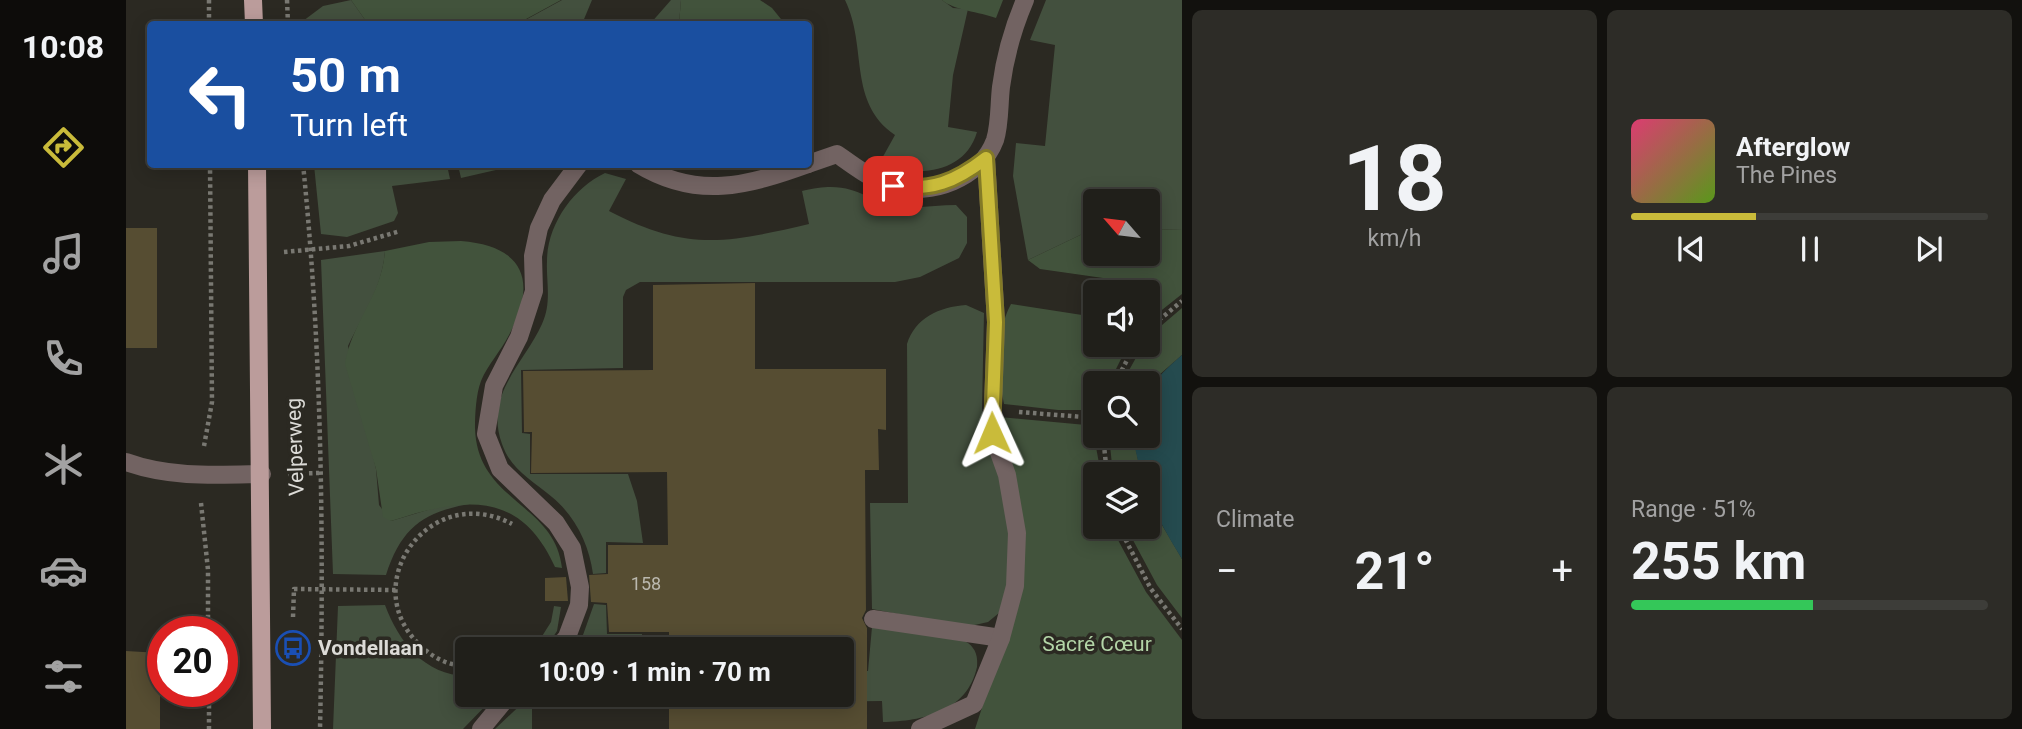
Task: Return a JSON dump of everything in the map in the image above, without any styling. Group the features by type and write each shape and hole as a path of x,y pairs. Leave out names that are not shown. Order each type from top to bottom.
{"main road":[{"path":"253,0 254,21"},
{"name":"Velperweg","path":"257,168 262,474 262,729"}],"street":[{"path":"812,163 837,155 893,186 918,189 938,187 961,178 986,158 996,137 1011,34 1026,0"},
{"path":"920,729 974,704 1001,638 1015,586 1017,533 1007,475 992,433 990,409 996,322 986,158"},
{"path":"567,637 579,605 580,587 572,548 556,523 500,469 486,434 494,386 519,337 534,291 533,256 539,228 552,200 576,168"},
{"path":"646,168 674,181 699,187 756,181 796,168"},
{"path":"126,462 148,470 198,475 262,474"},
{"path":"873,619 1001,638"},
{"path":"481,729 499,707"}],"path":[{"path":"209,0 209,21"},
{"path":"287,0 288,21"},
{"path":"208,616 208,570 198,475 212,402 210,168"},
{"name":"Velperweg","path":"303,168 311,251 323,589 320,729"},
{"path":"259,251 311,251 349,246 400,231"},
{"path":"1160,319 1182,301"},
{"path":"990,409 1083,417"},
{"path":"455,663 433,657 413,639 400,616 396,590 400,565 411,544 428,527 450,516 475,513 498,517 520,528"},
{"path":"1125,539 1151,589 1182,629"},
{"path":"293,622 294,589 396,590"},
{"path":"209,707 209,729"}],"green space":[{"path":"351,0 366,21 303,21 323,6"},
{"path":"351,0 561,0 522,21 366,21"},
{"path":"562,0 592,0 583,21 524,21"},
{"path":"671,0 681,0 679,21 653,21"},
{"path":"681,0 760,0 772,8 783,21 679,21"},
{"path":"845,0 942,0 953,8 968,9 953,75 948,127 977,132 962,157 937,169 923,171 880,162 895,135 880,122 870,107 864,90 852,18"},
{"path":"942,0 1003,0 996,18 960,9"},
{"path":"1046,0 1182,0 1182,230 1160,229 1160,189 1083,189 1083,234 1028,260 1013,176 1016,143 1045,146 1055,45 1030,40"},
{"path":"314,168 448,168 450,179 392,186 398,213 394,221 347,237 321,234"},
{"path":"459,168 504,168 461,178"},
{"path":"693,168 739,168 718,170"},
{"path":"605,173 626,179 609,211 662,233 685,238 730,239 809,224 802,191 835,187 858,192 892,205 956,205 967,217 967,243 959,258 920,277 895,282 640,282 626,290 623,297 623,368 521,370 522,433 530,434 530,474 628,474 637,501 643,543 606,542 606,573 593,574 584,541 568,513 523,474 506,453 498,426 498,410 508,380 545,316 548,300 548,247 557,221 582,188"},
{"path":"1160,229 1182,230 1182,294 1160,311 1160,280 1117,280 1040,269 1028,260 1083,234 1083,266 1160,266"},
{"path":"461,241 499,250 512,259 520,270 523,298 518,316 481,381 475,428 479,453 488,472 546,529 556,546 562,568 555,567 541,541 524,523 506,512 486,506 442,507 391,521 383,517 376,469 345,364 349,349 378,282 385,251 429,242"},
{"path":"385,251 376,289 348,346 376,469 379,505 391,521 444,505 475,503 443,511 418,523 400,544 386,575 333,574 321,260"},
{"path":"1011,304 1083,315 1083,357 1122,357 1115,371 1083,371 1083,410 1004,404 999,352 1006,315"},
{"path":"966,305 984,313 982,408 986,436 1000,478 1011,536 1008,583 999,613 988,622 966,627 872,609 870,503 908,503 907,344 911,335 922,321 938,311"},
{"path":"1182,308 1182,355 1160,374 1160,371 1129,371 1136,357 1160,357 1160,327"},
{"name":"Sacré Cœur","path":"1000,417 1083,425 1083,448 1096,448 1099,462 1083,462 1083,539 1117,539 1146,592 1182,640 1182,729 975,729 1022,586 997,432"},
{"path":"1110,448 1136,448 1138,462 1112,462"},
{"path":"1160,520 1182,559 1182,618 1157,585 1132,539 1160,539"},
{"path":"594,604 606,605 607,634 642,634 642,637 582,637"},
{"path":"385,605 398,632 415,654 438,670 455,674 455,707 484,707 463,729 333,729 338,606"},
{"path":"554,606 561,607 557,631 553,637 542,637 551,622"},
{"path":"872,627 960,639 975,651 977,660 972,682 953,704 928,716 898,721 883,722 882,701 854,701 854,671 868,671"},
{"path":"518,707 532,707 532,729 495,729"}],"water":[{"path":"1182,355 1182,559 1160,520 1160,462 1138,462 1135,448 1160,448 1162,374"}],"building":[{"path":"126,228 157,228 157,348 126,348"},
{"path":"755,283 755,369 886,369 886,430 878,429 879,470 865,470 866,610 862,618 867,628 867,729 669,729 669,707 854,707 854,637 669,637 669,632 609,632 607,603 591,602 589,575 608,574 608,545 668,545 667,472 531,473 532,432 524,432 523,371 653,370 653,285"},
{"path":"566,577 568,601 545,601 545,578"},
{"path":"126,651 147,652 147,707 160,707 160,729 126,729"}],"place":[{"name":"Vondellaan","path":"293,648"}],"route":[{"path":"893,186 918,189 938,187 961,178 986,158 996,322 990,409 992,433"}]}
